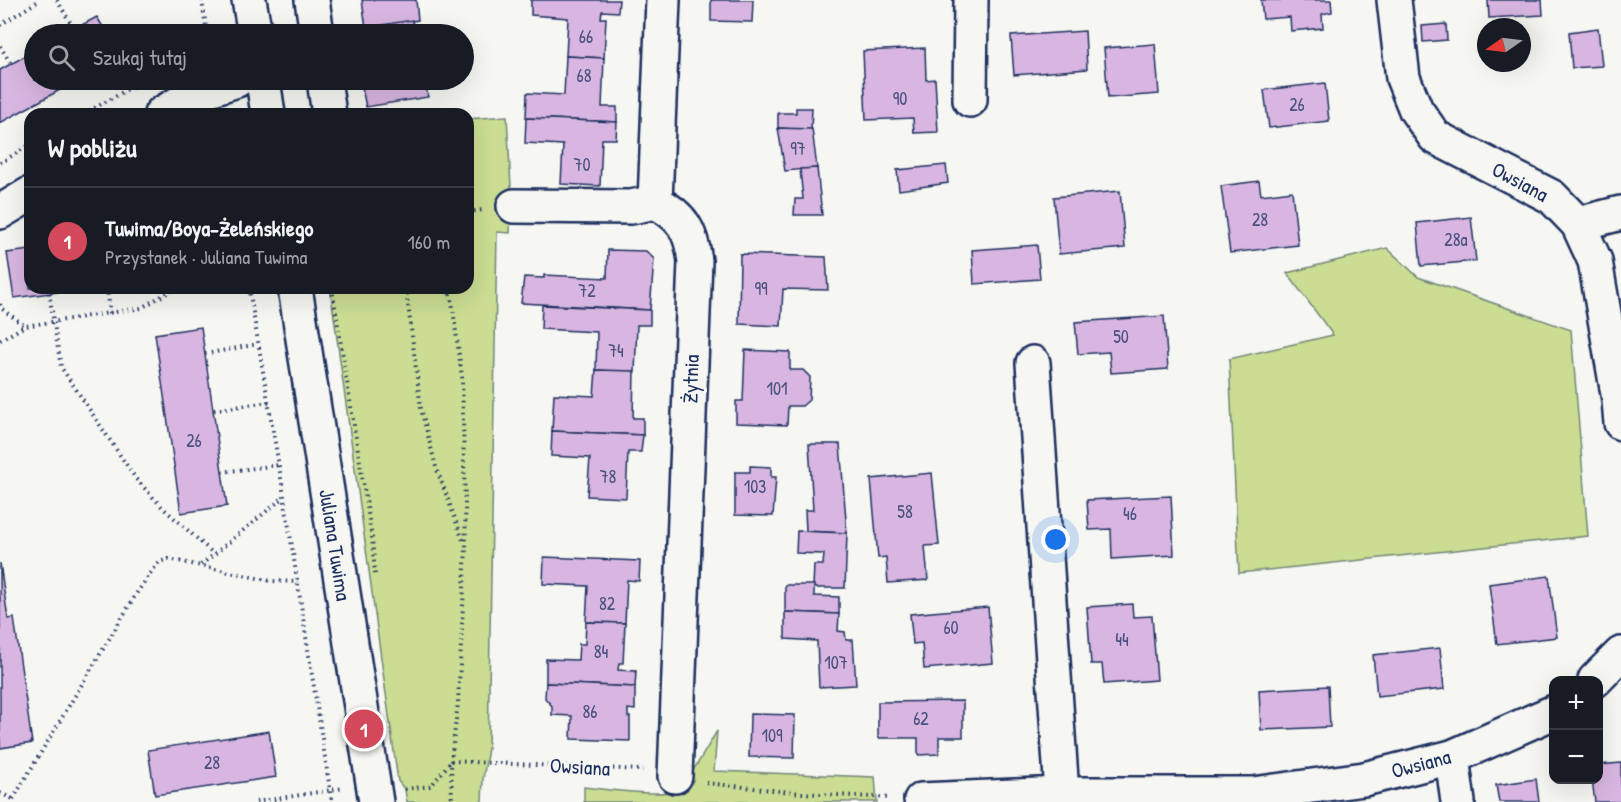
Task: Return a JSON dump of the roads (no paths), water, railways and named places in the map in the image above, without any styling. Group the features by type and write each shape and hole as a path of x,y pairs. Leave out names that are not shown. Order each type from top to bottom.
{"street":[{"path":"249,0 253,24"},
{"path":"312,0 316,24"},
{"path":"514,206 631,207 655,202 663,0"},
{"path":"970,100 971,0"},
{"name":"Owsiana","path":"1394,0 1402,78 1416,110 1435,137 1552,197 1578,224 1595,261 1621,423"},
{"path":"171,108 194,94 206,90"},
{"path":"264,90 267,108"},
{"path":"325,90 328,108"},
{"path":"0,212 24,198"},
{"name":"Żytnia","path":"655,202 670,210 683,223 693,242 695,261 675,776"},
{"path":"1578,224 1621,213"},
{"name":"Juliana Tuwima","path":"297,294 387,791"},
{"path":"1033,363 1062,794"},
{"path":"1600,676 1621,654"},
{"name":"Owsiana","path":"921,800 1062,794 1253,794 1364,779 1452,757 1549,714"},
{"path":"1452,757 1458,802"}],"place":[{"name":"Tuwima/Boya-Żeleńskiego","path":"364,729"}]}
